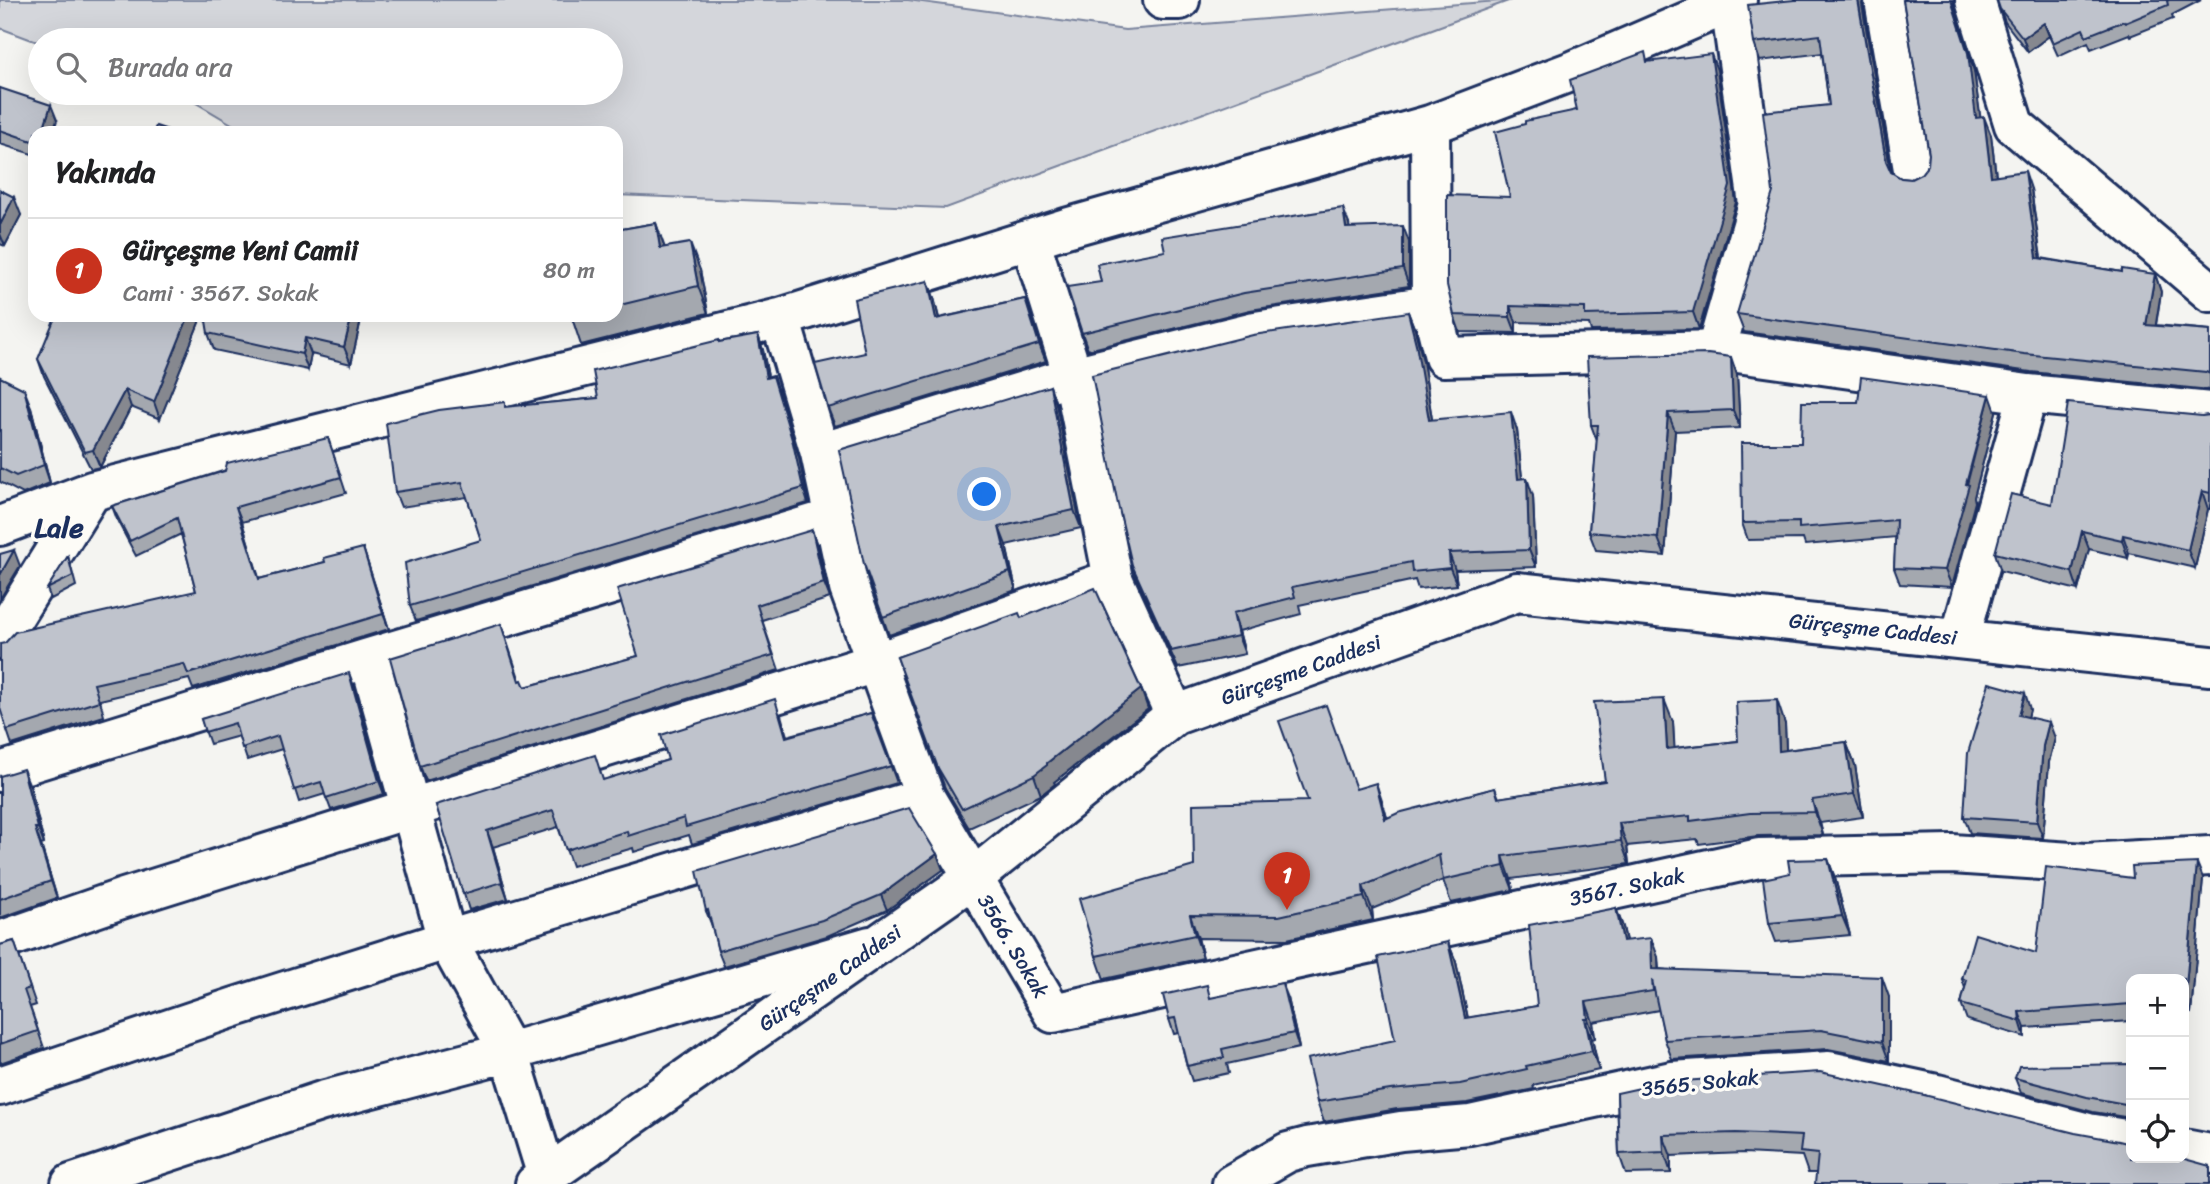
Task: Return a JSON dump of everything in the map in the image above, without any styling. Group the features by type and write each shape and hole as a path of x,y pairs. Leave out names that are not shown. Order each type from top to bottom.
{"street":[{"path":"1163,0 1180,0"},
{"path":"1884,0 1914,175"},
{"path":"1975,0 2014,125 2210,292"},
{"path":"0,526 92,491 780,318 1030,239 1430,125 1575,70 1733,2 1758,204 1716,350"},
{"path":"1430,125 1431,305 1444,357 1716,350 2028,394 2210,412"},
{"path":"1030,239 1073,376 1112,579 1175,715"},
{"path":"820,453 1073,376 1255,331 1431,305"},
{"name":"3566. Sokak","path":"780,318 820,453 849,588 925,797 1054,1013"},
{"path":"1960,638 2028,394"},
{"path":"0,639 92,491"},
{"path":"0,772 833,518"},
{"path":"0,941 121,900 875,663 1112,579"},
{"name":"Gürçeşme Caddesi","path":"541,1180 973,878 1175,715 1517,592 2210,666"},
{"path":"369,658 447,940 509,1052 541,1180"},
{"path":"0,1086 234,1007 447,940 925,797"},
{"name":"3567. Sokak","path":"1054,1013 1759,858 1952,853 2086,863 2210,856"},
{"path":"71,1184 322,1101 509,1052 879,944"},
{"name":"3565. Sokak","path":"1232,1184 1288,1152 1307,1147 1401,1131 1470,1125 1672,1081 1829,1071 1937,1094 2088,1133 2126,1139"},
{"path":"2189,1150 2210,1154"}],"shaded area":[{"path":"0,0 908,0 1125,30 1511,0 946,208 623,195 623,126 235,126 199,105 623,105 623,28 28,28 28,38 0,28"}],"building":[{"path":"1794,0 1858,0 1886,161 1891,172 1901,178 1911,179 1921,174 1928,165 1929,154 1903,0 1951,0 1968,53 1976,118 1984,117 1991,176 2025,171 2037,258 2122,272 2122,269 2155,274 2146,325 2210,330 2210,374 2024,354 1737,314 1773,192 1763,112 1829,105 1820,35 1754,43 1748,5"},
{"path":"1997,0 2169,0 2168,5 2125,23 2124,21 2086,36 2083,29 2053,43 2044,23 2023,38 2000,9"},
{"path":"1645,52 1647,62 1711,54 1730,186 1693,312 1585,315 1585,308 1510,306 1510,317 1454,315 1447,285 1447,195 1510,197 1495,132 1525,124 1525,121 1577,110 1570,80"},
{"path":"0,88 28,97 28,105 51,105 44,126 28,126 28,140 0,130"},
{"path":"0,190 14,197 0,225"},
{"path":"1343,208 1346,228 1403,226 1403,269 1244,293 1082,333 1067,287 1101,282 1097,264 1165,251 1162,237"},
{"path":"656,223 660,248 690,243 698,286 623,304 623,229"},
{"path":"928,281 936,319 1025,299 1039,344 828,408 815,364 865,353 854,299"},
{"path":"1408,312 1429,420 1511,412 1518,479 1527,478 1529,550 1449,553 1450,568 1412,572 1411,562 1292,587 1295,597 1233,613 1238,636 1171,651 1132,565 1092,375 1253,335"},
{"path":"53,322 186,322 154,402 125,390 93,450 85,452 38,359"},
{"path":"206,322 350,322 344,347 305,338 302,354 208,333"},
{"path":"758,335 766,378 773,376 803,488 410,606 405,563 481,540 462,482 395,492 386,423 439,410 505,402 505,407 598,398 593,371 719,340"},
{"path":"1708,354 1731,357 1733,410 1668,413 1658,538 1589,532 1598,425 1591,425 1587,357"},
{"path":"0,377 24,389 44,465 16,476 0,468"},
{"path":"1861,377 1990,395 1945,570 1894,568 1896,520 1799,528 1799,522 1742,523 1741,443 1801,443 1802,402 1858,402"},
{"path":"1050,386 1074,510 999,527 1010,572 883,617 864,564 839,450"},
{"path":"2068,403 2210,415 2210,493 2202,491 2188,550 2123,535 2122,540 2082,531 2072,572 1995,553 2011,494 2052,504"},
{"path":"328,438 341,477 236,507 259,579 325,562 324,558 363,548 383,614 188,674 184,664 94,684 99,701 7,730 0,708 0,644 5,643 15,632 196,591 177,518 130,541 112,506 225,471 227,463"},
{"path":"812,530 824,583 757,605 773,655 420,766 390,658 501,624 519,681 522,680 525,687 638,656 617,589"},
{"path":"14,550 0,575 0,554"},
{"path":"68,556 73,576 47,589"},
{"path":"1095,588 1141,689 1034,775 962,809 938,768 897,657 1019,613 1021,618"},
{"path":"349,673 379,781 326,798 321,782 294,790 278,736 242,748 235,723 205,732 201,719"},
{"path":"1989,683 2025,693 2019,715 2049,722 2043,746 2037,822 1964,817 1968,753"},
{"path":"775,699 786,737 871,713 891,766 686,827 684,818 628,836 627,831 566,850 553,810 487,831 502,882 463,894 436,805 595,755 603,780 668,760 661,735"},
{"path":"1664,699 1667,749 1738,741 1736,702 1777,700 1779,751 1846,742 1854,794 1812,800 1815,812 1750,813 1690,821 1690,816 1619,823 1621,841 1503,856 1504,866 1443,880 1439,855 1363,886 1364,897 1279,916 1190,915 1195,935 1096,956 1079,899 1194,866 1193,804 1308,801 1279,721 1326,705 1356,789 1376,783 1385,819 1398,813 1495,788 1498,798 1605,781 1594,702"},
{"path":"23,769 38,828 35,828 51,881 0,899 0,776"},
{"path":"909,808 937,854 881,895 822,920 718,951 697,871"},
{"path":"1828,859 1842,916 1769,923 1763,879 1790,873 1788,860"},
{"path":"2197,863 2187,974 2126,974 2126,1004 2019,1012 2020,1021 1961,1004 1967,980 1962,979 1975,934 2036,953 2046,867 2133,878 2132,866"},
{"path":"1616,908 1623,941 1651,938 1652,969 1882,977 1882,1042 1821,1030 1665,1040 1652,980 1653,991 1586,1002 1588,1019 1585,1019 1592,1051 1460,1084 1390,1090 1317,1102 1307,1059 1395,1040 1378,957 1448,942 1465,1018 1537,1006 1529,925"},
{"path":"14,941 30,988 24,990 38,1031 0,1044 0,945"},
{"path":"1282,983 1294,1033 1222,1049 1224,1058 1187,1066 1175,1018 1169,1019 1163,995 1207,985 1210,998"},
{"path":"2126,1064 2126,1104 2015,1078 2019,1066"},
{"path":"1820,1072 2126,1143 2126,1163 2189,1163 2189,1160 2210,1166 2210,1184 1815,1184 1818,1154 1800,1152 1802,1136 1736,1133 1663,1135 1664,1152 1619,1154 1617,1093 1667,1082"}],"place":[{"name":"Gürçeşme Yeni Camii","path":"1287,910"}],"district":[{"name":"Lale","path":"59,527"}]}
